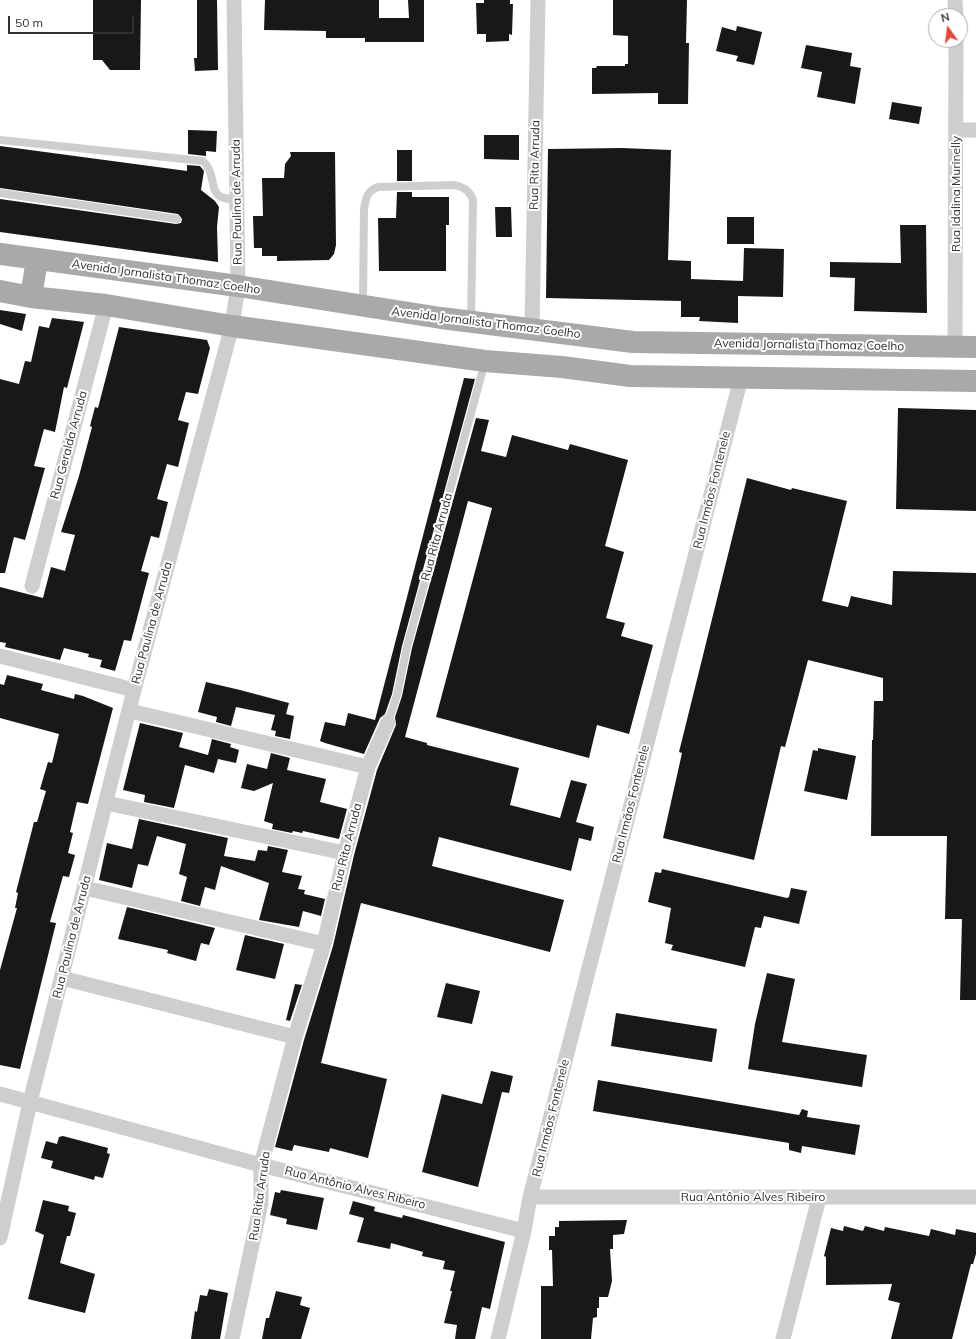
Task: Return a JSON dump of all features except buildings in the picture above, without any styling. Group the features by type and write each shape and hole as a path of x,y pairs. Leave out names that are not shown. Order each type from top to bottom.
{"main road":[{"name":"Avenida Jornalista Thomaz Coelho","path":"0,254 238,286 363,307 633,342 966,347"},
{"path":"31,297 37,259"},
{"path":"0,291 31,297 106,305 232,326 485,361 562,367 630,376 976,381"},
{"path":"630,376 633,342"},
{"path":"781,378 782,345"}],"street":[{"name":"Rua Paulina de Arruda","path":"0,1238 30,1102 130,712 134,690 232,326 238,286 234,0"},
{"name":"Rua Rita Arruda","path":"532,330 538,0"},
{"name":"Rua Idalina Murinelly","path":"956,48 956,130 966,347"},
{"path":"956,130 976,130"},
{"name":"Rua Geralda Arruda","path":"32,586 106,305"},
{"name":"Rua Irmãos Fontenele","path":"498,1339 524,1230 530,1197 741,378"},
{"path":"0,656 134,690"},
{"path":"130,712 368,767"},
{"name":"Rua Rita Arruda","path":"232,1339 261,1203 261,1165 295,1037 324,944 345,853 368,767 388,722"},
{"path":"106,803 345,853"},
{"path":"84,888 324,944"},
{"path":"62,978 295,1037"},
{"name":"Rua Antônio Alves Ribeiro","path":"0,1094 261,1165 524,1230"},
{"name":"Rua Antônio Alves Ribeiro","path":"530,1197 976,1197"},
{"path":"783,1339 819,1198"}],"lane":[{"path":"0,140 204,161 209,166 214,188 217,193 221,197 237,200"},
{"path":"363,307 364,209 366,197 370,190 378,187 455,186 465,188 470,192 473,200 471,322"},
{"path":"0,194 177,219"},
{"name":"Rua Rita Arruda","path":"388,722 397,695 406,647 485,361"}]}
